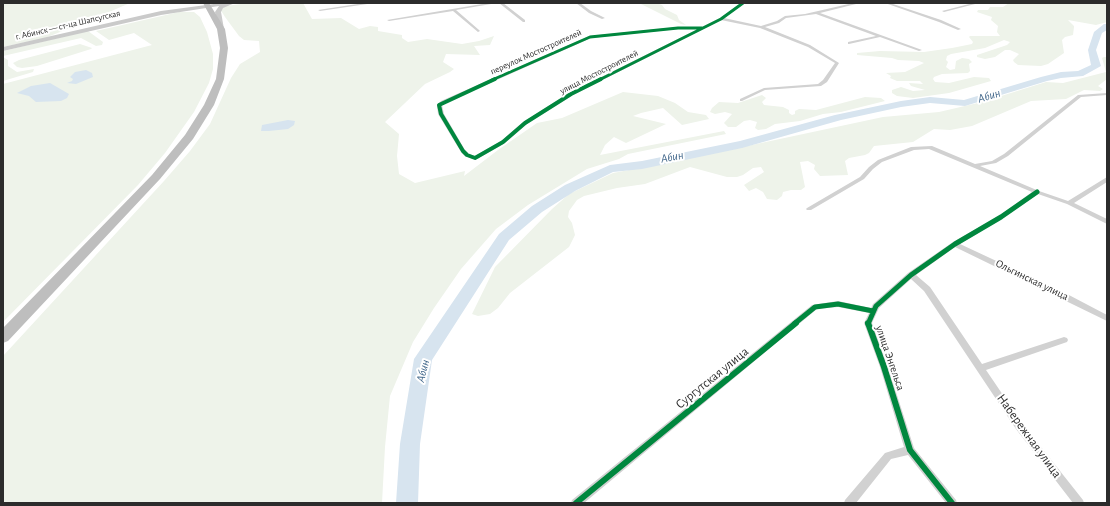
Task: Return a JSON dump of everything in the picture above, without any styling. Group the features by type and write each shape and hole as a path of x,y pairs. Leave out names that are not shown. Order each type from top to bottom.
{"highway":[{"path":"3,337 156,177 189,137 209,105 220,79 224,48 221,29 207,4"}],"main road":[{"path":"161,13 186,8 197,3"},
{"path":"221,29 218,12 221,7 233,3"},
{"name":"г. Абинск — ст-ца Шапсугская","path":"3,49 161,13 207,4 233,3"},
{"path":"161,13 189,9 205,10 221,29"}],"street":[{"path":"320,10 372,3"},
{"path":"389,20 495,3"},
{"path":"501,3 524,21"},
{"path":"578,3 590,12 603,18"},
{"name":"улица Мостостроителей","path":"467,155 474,158 485,153 503,142 525,124 571,94 721,19 742,3"},
{"path":"761,27 778,22 785,17 858,3"},
{"path":"888,3 959,29"},
{"path":"944,11 977,3"},
{"path":"454,10 478,31"},
{"path":"817,12 920,50"},
{"path":"721,19 761,27 809,46 837,63 824,81 819,85 764,89 742,100"},
{"name":"переулок Мостостроителей","path":"467,155 441,114 439,104 590,37 678,28 702,28"},
{"path":"849,43 881,36"},
{"path":"977,165 994,162 1006,155 1080,96 1107,94"},
{"path":"809,209 862,178 880,161 913,148 930,147 977,165 1037,192 1069,203 1107,222"},
{"path":"1069,203 1107,179"},
{"name":"улица Энгельса","path":"952,503 910,450 884,367 868,323 876,306 911,275 1037,192"},
{"name":"Ольгинская улица","path":"956,244 1107,318"},
{"name":"Набережная улица","path":"911,275 927,289 1019,426 1079,503"},
{"name":"Сургутская улица","path":"576,503 815,307 838,304 873,311"},
{"path":"981,368 1064,340"},
{"path":"849,503 888,456 910,450"}],"shaded area":[{"path":"3,3 130,3 45,38 3,47"},
{"path":"248,3 303,3 312,19 341,18 359,29 370,26 378,27 378,31 402,35 402,38 408,42 427,39 462,44 479,41 494,36 490,45 474,46 480,55 446,54 443,62 454,69 425,84 385,122 399,134 397,156 399,174 415,183 465,171 464,176 537,123 562,118 623,92 658,96 675,103 688,112 706,115 709,119 682,125 663,108 641,113 633,116 666,124 626,143 614,137 605,145 600,155 724,131 726,134 628,154 619,159 587,169 528,205 496,229 461,269 434,308 413,342 390,396 382,503 3,503 3,356 190,151 210,124 231,78 240,64 260,52 259,41 244,40 239,36 220,9 226,6"},
{"path":"639,3 656,3 662,5 665,9 677,15 679,20 686,25 681,24"},
{"path":"1009,3 1107,3 1107,22 1096,25 1068,20 1074,27 1073,35 1065,37 1062,40 1064,53 1048,64 1041,66 1018,65 1013,60 1019,54 1010,50 1005,50 995,57 985,59 977,57 977,55 1007,45 1010,42 1004,40 985,48 951,54 947,56 946,60 948,62 946,67 950,70 955,69 956,61 962,58 969,59 972,62 969,64 970,71 968,73 942,74 934,77 933,79 935,82 949,83 974,77 989,78 991,81 949,93 913,98 897,96 892,93 892,90 901,87 913,91 925,90 911,86 909,83 923,84 920,81 897,81 890,78 891,76 886,73 905,72 924,63 919,61 857,55 857,53 880,51 924,52 972,44 973,42 969,37 970,36 1000,36 997,32 998,26 991,20 992,17 977,12 978,10 988,10 990,7 1003,7"},
{"path":"179,12 194,12 200,17 207,32 213,54 213,69 209,83 194,112 165,153 138,185 3,322 3,84 152,45 134,33 109,40 96,31"},
{"path":"88,31 103,42 102,45 96,46 81,38 3,56 3,51"},
{"path":"80,44 92,48 37,66 22,68 17,67 13,63 19,60"},
{"path":"3,57 8,60 8,66 17,72 34,69 33,72 3,81"},
{"path":"1107,57 1107,79 1098,86 1103,89 1100,91 1084,90 1066,99 1031,101 972,126 950,130 934,129 913,142 874,146 869,153 849,158 845,161 848,175 820,176 814,169 815,165 808,161 800,162 805,187 801,190 783,192 782,196 777,200 767,199 763,192 756,188 749,191 744,185 764,172 761,167 753,168 737,177 727,177 690,167 645,184 617,188 584,196 577,200 569,211 568,217 572,223 575,235 569,247 510,293 498,308 490,314 478,316 472,314 495,267 552,209 569,194 613,173 672,162 883,117 939,112 982,102 1046,82 1063,83 1106,72 1102,58"},
{"path":"86,70 92,73 93,77 76,84 67,83 72,81 73,79 70,77 75,72"},
{"path":"50,83 69,94 67,98 61,101 36,102 29,96 17,93 31,86"},
{"path":"762,95 766,98 762,102 764,105 783,107 789,110 789,113 792,115 799,109 816,110 865,97 881,98 885,101 841,112 823,114 800,121 775,124 766,129 758,130 755,128 757,122 750,120 744,121 736,127 728,127 724,123 732,114 725,112 715,114 710,112 719,102 738,103"},
{"path":"288,120 295,121 294,125 288,129 261,131 262,125"}],"waterway":[{"name":"Абин","path":"407,503 410,444 423,359 504,237 537,209 570,188 610,169 642,165 742,144 839,117 901,104 930,100 965,103 1044,79 1061,75 1080,74 1096,66 1092,50 1098,32 1107,26"}],"cycle path":[{"path":"702,28 678,28 590,37 443,102 439,105 441,114 463,151 467,155 475,158 503,142 525,123 571,94 721,19 743,3"},
{"path":"952,503 910,450 884,367 868,323 876,306 911,275 955,244 1001,217 1037,192"},
{"path":"576,503 815,307 838,304 873,311"}]}
